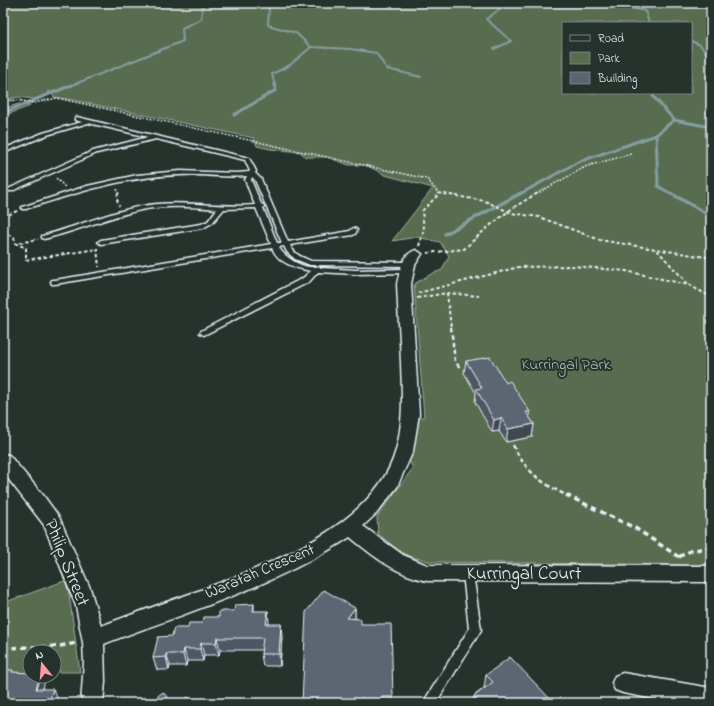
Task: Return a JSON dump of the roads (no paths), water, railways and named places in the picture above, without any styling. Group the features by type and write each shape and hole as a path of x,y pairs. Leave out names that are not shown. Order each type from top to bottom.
{"street":[{"name":"Waratah Crescent","path":"93,639 264,574 306,555 351,527 369,510 386,490 395,474 405,449 410,431 411,414 404,298 410,263"},
{"name":"Philip Street","path":"3,460 48,516 82,590 96,660 96,680 92,703"},
{"name":"Kurringal Court","path":"351,527 394,561 415,571 427,573 468,573 678,565 711,574"},
{"path":"623,682 711,699"}],"lane":[{"path":"76,119 246,158 252,170 252,174 248,180 275,246 280,256 287,262 298,267 410,263"},
{"path":"3,151 45,134 89,122"},
{"path":"10,190 104,149 157,138"},
{"path":"24,208 113,181 169,174 252,174 258,179 290,252 297,258 318,267"},
{"path":"44,237 69,231 122,212 148,207 174,205 242,209 270,205"},
{"path":"101,242 203,226 210,222 222,207"},
{"path":"55,282 352,233 354,230"},
{"path":"204,333 306,280 318,267"},
{"path":"429,703 475,630 468,573"}],"waterway":[{"path":"70,86 183,41 182,28 201,19 203,3"},
{"path":"251,3 269,7 268,25 296,33 311,47"},
{"path":"494,49 511,41 486,19 503,7 495,3"},
{"path":"609,3 645,11 649,22"},
{"path":"692,41 700,45 711,59"},
{"path":"275,86 272,74 290,65 311,47"},
{"path":"311,47 351,49 376,53 387,69 421,77"},
{"path":"3,113 72,85"},
{"path":"234,115 276,90 275,85"},
{"path":"654,94 653,96 674,120"},
{"path":"656,135 674,120"},
{"path":"674,120 711,127"},
{"path":"520,194 578,162 656,135"},
{"path":"656,135 658,186 671,194"},
{"path":"445,234 521,193"},
{"path":"670,193 711,216"}],"park label":[{"name":"Kurringal Park","path":"566,365"}]}
